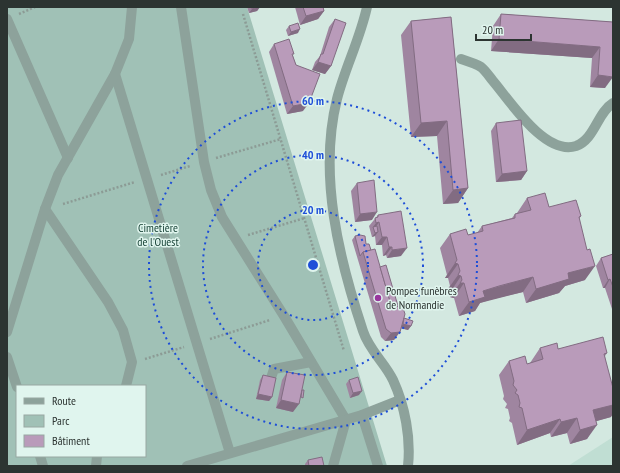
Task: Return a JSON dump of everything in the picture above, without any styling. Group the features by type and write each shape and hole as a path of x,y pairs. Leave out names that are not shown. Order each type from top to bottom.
{"street":[{"path":"7,332 45,209 58,175 115,74 128,39 132,7"},
{"path":"181,7 204,162 211,190 222,217 234,239 346,420 333,466"},
{"path":"367,7 357,44 337,99 331,134 331,200 337,240 363,333 371,348 393,380 400,400 407,428 408,466"},
{"path":"7,19 68,158"},
{"path":"461,58 481,67 535,130 550,143 563,147 575,146 585,140 595,128 605,108 613,103"},
{"path":"115,74 230,454"},
{"path":"45,209 108,302 123,330 132,362 126,385"},
{"path":"7,357 16,385"},
{"path":"271,378 274,369 311,362"},
{"path":"187,466 346,420 400,400"},
{"path":"362,415 378,466"}],"path":[{"path":"243,14 344,351"},
{"path":"45,209 281,139"},
{"path":"234,239 305,218"}],"shaded area":[{"path":"613,437 613,466 568,466"}],"green space":[{"name":"Cimetière de l'Ouest","path":"7,7 247,7 387,466 7,466"}],"building":[{"path":"303,7 323,7 324,11 306,16"},
{"path":"501,14 613,22 613,77 598,75 600,47 499,39"},
{"path":"451,17 468,188 453,190 447,121 421,123 411,21"},
{"path":"335,19 346,23 331,66 318,62 321,54 323,54"},
{"path":"298,23 300,29 291,32 289,26"},
{"path":"289,39 296,65 320,74 309,103 293,106 274,44"},
{"path":"521,120 527,171 502,174 496,123"},
{"path":"374,180 377,212 360,214 357,183"},
{"path":"545,193 549,207 576,200 581,216 579,217 587,250 590,249 595,266 568,273 569,279 536,289 533,277 499,286 483,291 485,297 469,302 464,283 460,283 462,280 461,276 458,275 460,271 458,264 455,263 457,260 450,234 466,229 468,235 483,231 482,226 515,218 515,214 531,210 527,198"},
{"path":"401,211 407,248 392,250 392,247 389,247 387,237 382,237 379,222 376,223 375,218 378,217 378,215"},
{"path":"377,226 378,232 375,233 373,227"},
{"path":"355,236 365,236 366,244 369,244 371,250 363,252 360,256"},
{"path":"375,249 392,308 402,305 405,314 400,332 391,333 386,329 363,252"},
{"path":"613,254 613,287 610,279 608,280 601,258"},
{"path":"386,265 398,306 392,308 380,267"},
{"path":"404,318 413,321 411,326 403,324"},
{"path":"603,337 607,353 604,354 613,388 613,405 593,410 597,425 580,430 577,418 561,422 560,419 527,430 522,408 519,407 520,403 518,395 515,393 517,390 513,385 514,381 509,361 525,356 527,364 543,359 540,348 557,343 558,349"},
{"path":"287,372 305,375 299,404 281,400"},
{"path":"263,375 276,378 272,397 258,394"},
{"path":"358,377 362,391 353,393 349,380"},
{"path":"302,390 304,390 303,398 301,397"},
{"path":"322,457 324,466 309,466 308,460"}],"place":[{"name":"Pompes funèbres de Normandie","path":"378,298"}]}
